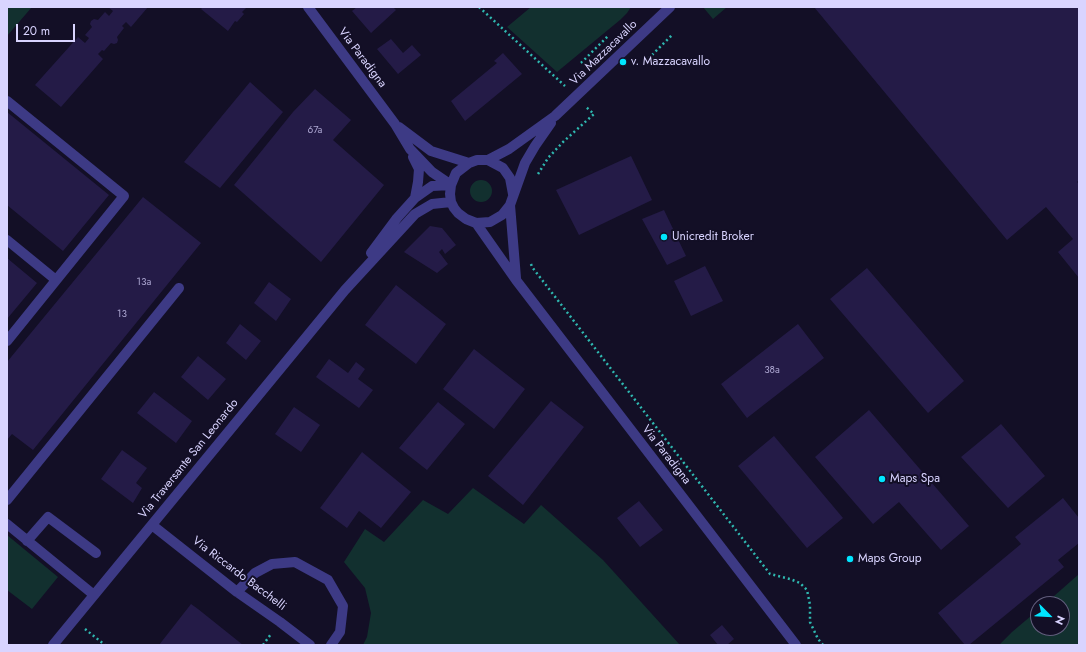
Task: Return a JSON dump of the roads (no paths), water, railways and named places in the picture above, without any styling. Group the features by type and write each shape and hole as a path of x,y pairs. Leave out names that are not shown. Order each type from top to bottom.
{"street":[{"name":"Via Paradigna","path":"308,7 394,124 410,150 418,169 418,182 415,198"},
{"name":"Via Mazzacavallo","path":"488,160 510,149 555,116 670,7"},
{"path":"7,101 124,196 7,341"},
{"name":"Via Mazzacavallo","path":"513,194 525,163 555,116"},
{"name":"Via Paradigna","path":"394,124 431,151 469,163 477,160 488,160"},
{"name":"Via Paradigna","path":"410,150 432,172 451,185"},
{"path":"488,160 503,168 510,178 513,194 510,206 516,280"},
{"path":"451,202 451,185 456,172 469,163"},
{"name":"Via Traversante San Leonardo","path":"345,290 397,218 415,198 432,186 451,185"},
{"name":"Via Paradigna","path":"451,202 458,213 466,219 476,223 516,280 796,645"},
{"name":"Via Traversante San Leonardo","path":"53,645 345,290 415,214 432,204 451,202"},
{"path":"476,223 490,222 502,215 510,206"},
{"path":"7,240 56,280"},
{"path":"7,500 179,288"},
{"path":"28,541 48,517 96,553"},
{"path":"7,524 94,595"},
{"name":"Via Riccardo Bacchelli","path":"152,525 237,592 310,645"},
{"path":"237,592 255,573 272,564 295,562 328,580 343,606 340,632 331,645"}],"place":[{"name":"v. Mazzacavallo","path":"623,62"},
{"name":"Unicredit Broker","path":"664,237"},
{"name":"Maps Spa","path":"882,479"},
{"name":"Maps Group","path":"850,559"}]}
